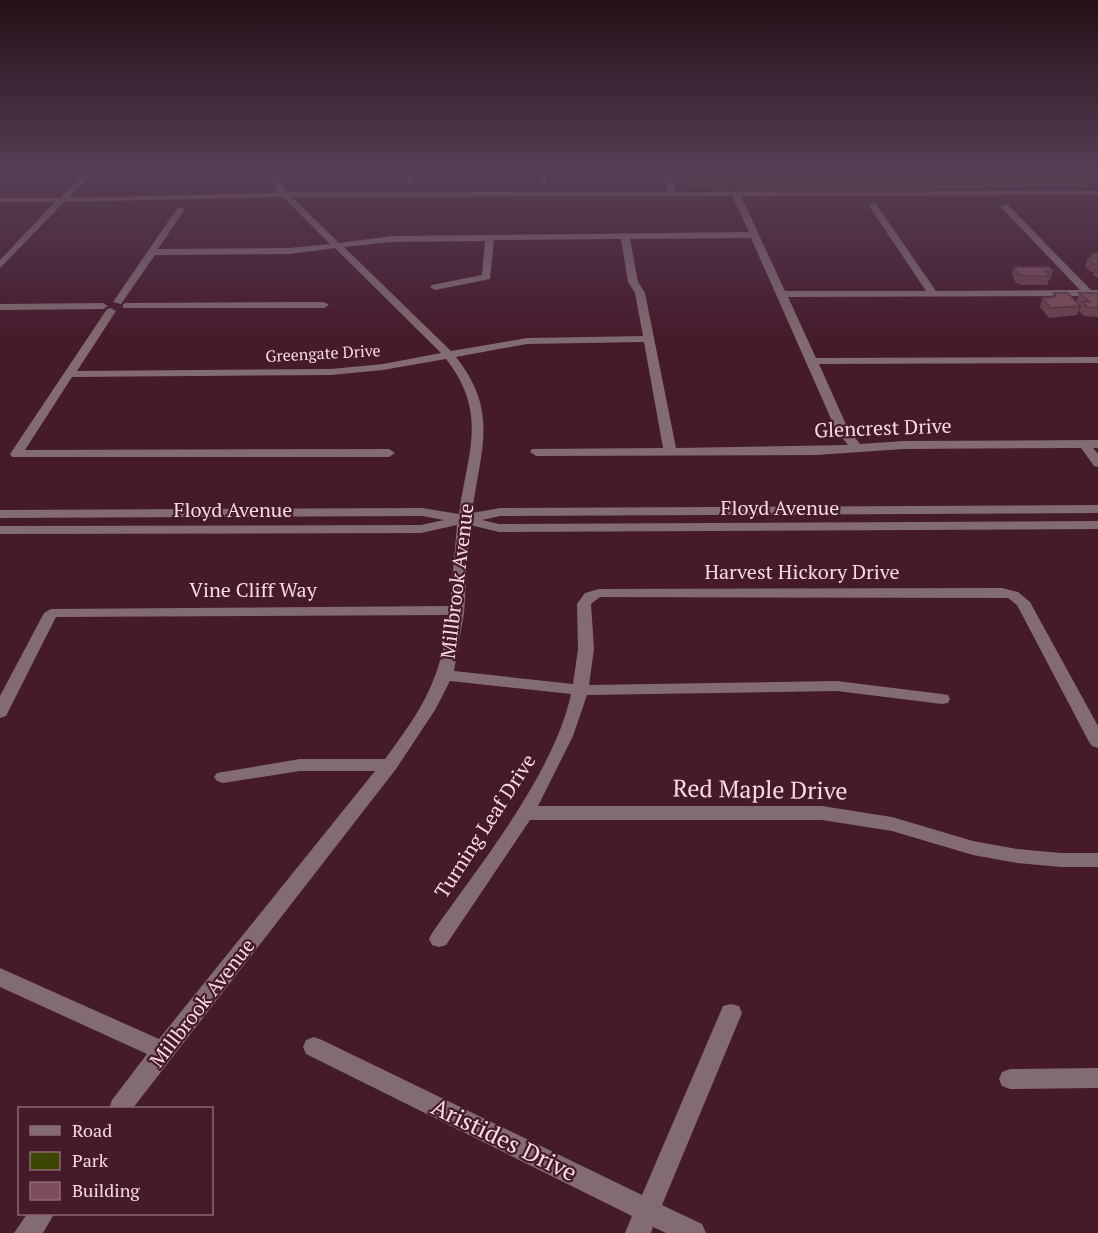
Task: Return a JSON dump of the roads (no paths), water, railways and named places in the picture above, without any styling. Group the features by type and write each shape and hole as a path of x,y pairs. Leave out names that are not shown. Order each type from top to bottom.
{"street":[{"path":"0,265 36,228"},
{"path":"169,228 16,454 389,453"},
{"name":"Millbrook Avenue","path":"121,1107 390,765 426,712 444,675 451,648 464,519 476,450 479,414 475,395 469,380 449,355 316,228"},
{"path":"749,228 784,294 842,430 856,448"},
{"path":"888,228 933,294"},
{"path":"1027,228 1093,293"},
{"path":"153,252 272,251 381,240 752,235"},
{"path":"625,237 633,282 640,293 670,452"},
{"path":"435,287 487,278 490,239"},
{"path":"784,294 1093,293"},
{"path":"0,307 324,305"},
{"name":"Greengate Drive","path":"69,374 331,372 383,367 528,341 649,339"},
{"path":"812,361 1098,360"},
{"path":"1084,444 1098,463"},
{"name":"Glencrest Drive","path":"536,452 816,451 904,445 1098,444"},
{"name":"Floyd Avenue","path":"0,530 421,529 500,512 1098,509"},
{"name":"Floyd Avenue","path":"0,514 422,512 499,528 1098,525"},
{"name":"Harvest Hickory Drive","path":"590,596 599,593 967,592 1002,592 1013,595 1023,602 1098,742"},
{"name":"Turning Leaf Drive","path":"439,939 524,813 555,758 570,723 580,690 586,644 584,604 590,596"},
{"name":"Vine Cliff Way","path":"0,712 51,612 455,610"},
{"path":"444,675 580,690 837,686 942,699"},
{"path":"223,777 300,765 390,765"},
{"name":"Red Maple Drive","path":"524,813 822,813 892,824 973,848 1017,856 1061,860 1098,860"},
{"path":"0,977 163,1051"},
{"path":"643,1222 731,1013"},
{"name":"Aristides Drive","path":"314,1047 643,1222 693,1233"},
{"path":"1010,1079 1098,1078"},
{"path":"27,1233 41,1215"}]}
